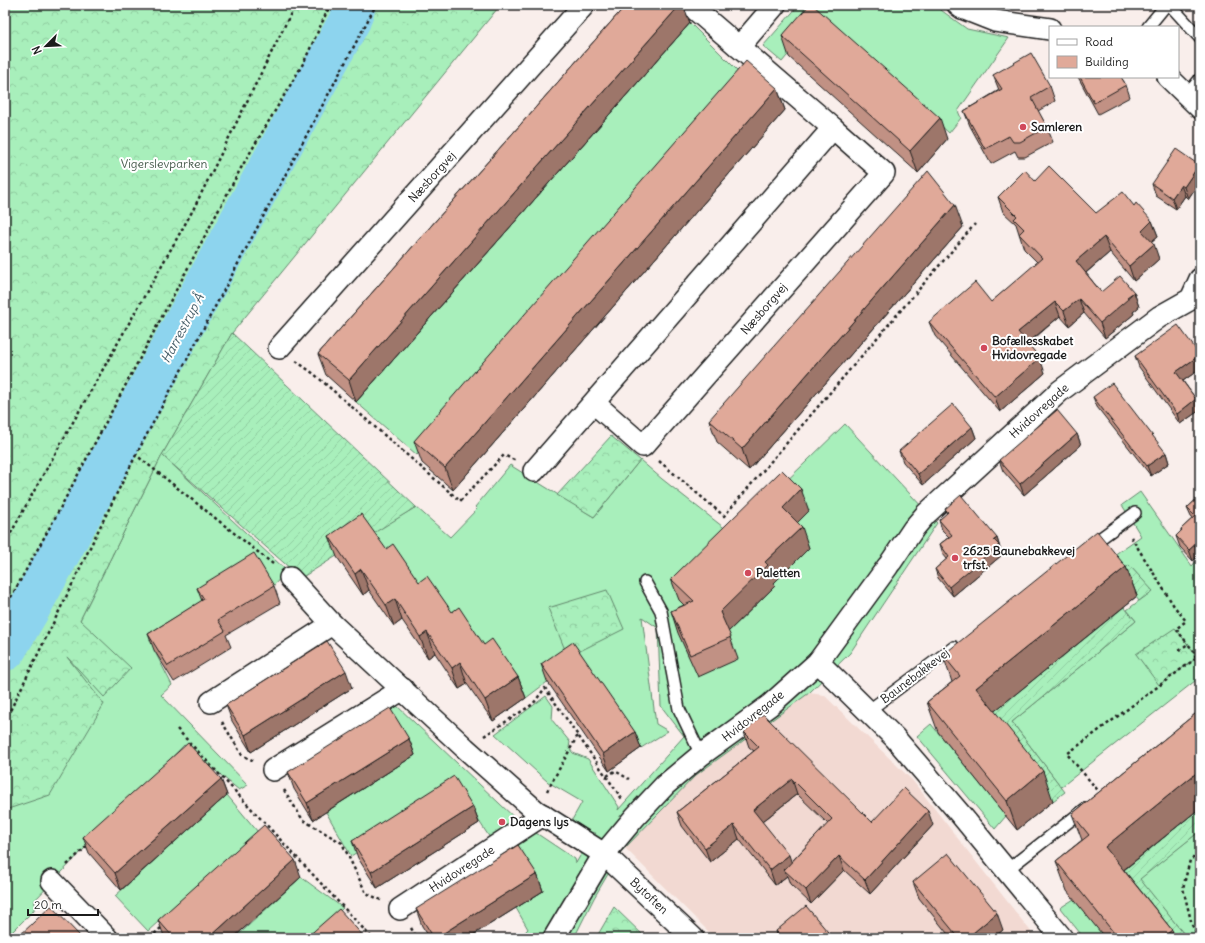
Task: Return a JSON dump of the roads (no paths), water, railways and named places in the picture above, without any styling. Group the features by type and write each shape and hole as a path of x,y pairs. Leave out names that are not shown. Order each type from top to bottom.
{"street":[{"name":"Næsborgvej","path":"279,348 584,5"},
{"name":"Næsborgvej","path":"594,403 643,446 884,173 690,5"},
{"path":"739,47 775,5"},
{"path":"958,5 995,21 1049,29"},
{"path":"1169,78 1193,102"},
{"path":"534,471 833,128"},
{"name":"Hvidovregade","path":"554,938 604,854 636,817 665,785 701,755 770,705 818,662 890,564 914,528 926,514 1060,391 1159,317 1196,307 1200,279"},
{"path":"290,578 332,624 465,748 540,813 604,854"},
{"path":"211,702 332,624"},
{"name":"Baunebakkevej","path":"818,662 900,744 1007,870 1062,938"},
{"path":"272,770 403,689"},
{"name":"Hvidovregade","path":"400,909 540,813"},
{"name":"Bytoften","path":"604,854 693,938"},
{"path":"52,880 107,938"}],"lane":[{"path":"1149,26 1166,5"},
{"path":"1170,5 1200,38"},
{"path":"1193,102 1200,79"},
{"path":"1084,551 1135,514"},
{"path":"645,582 661,611 679,709 701,755"},
{"name":"Baunebakkevej","path":"868,711 963,640"},
{"path":"1007,870 1102,796"}],"waterway":[{"name":"Harrestrup Å","path":"5,650 29,609 350,20 355,5"}],"place":[{"name":"Samleren","path":"1023,127"},
{"name":"Bofællesskabet Hvidovregade","path":"984,348"},
{"name":"2625 Baunebakkevej trfst.","path":"955,558"},
{"name":"Paletten","path":"748,573"},
{"name":"Dagens lys","path":"502,822"}],"park label":[{"name":"Vigerslevparken","path":"164,164"}]}
